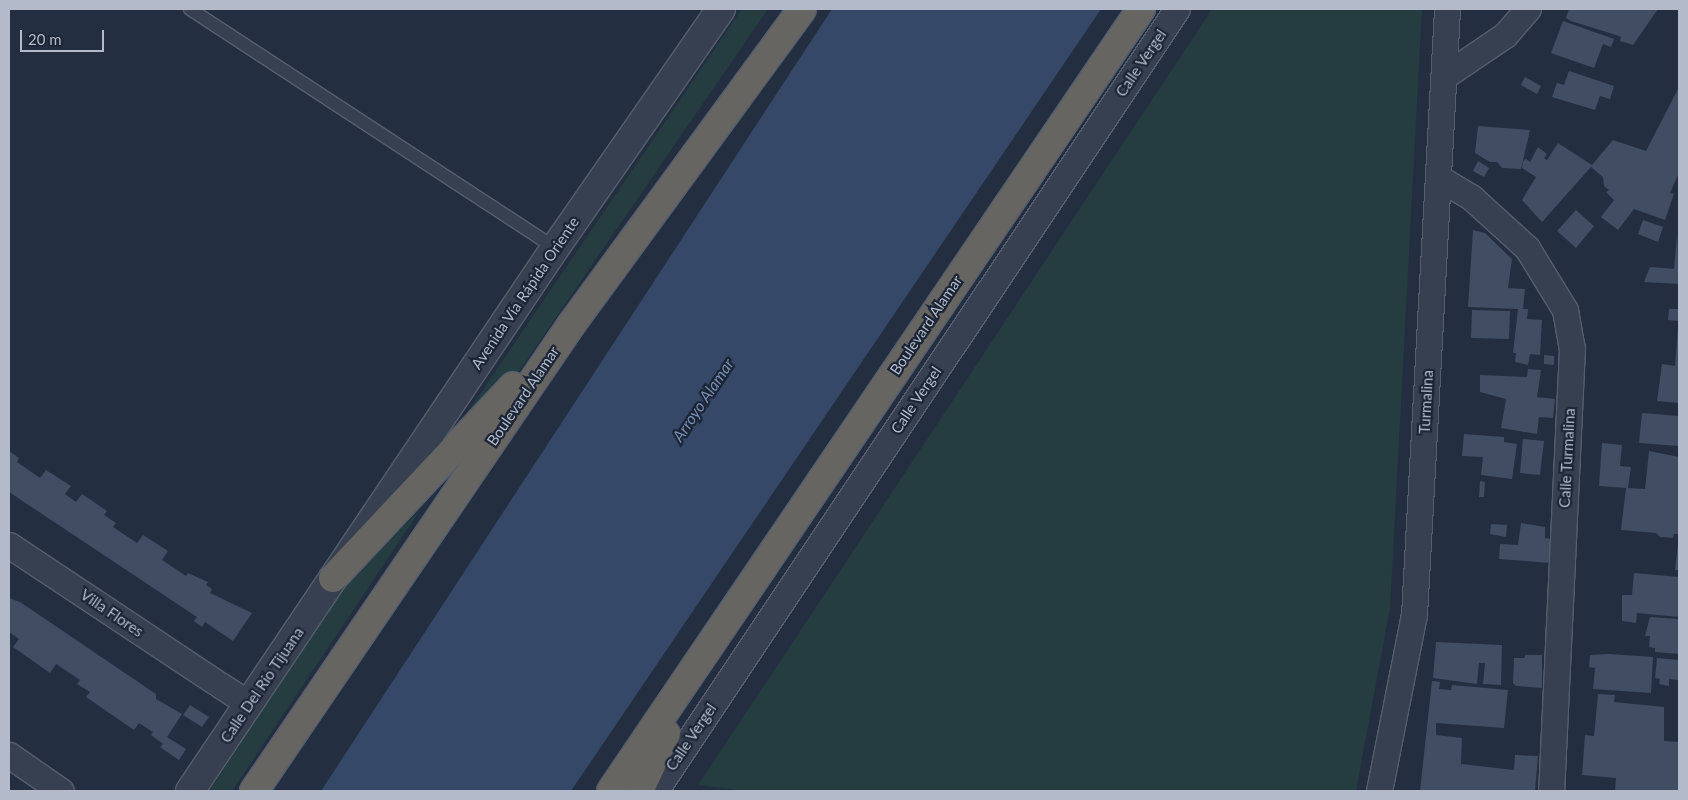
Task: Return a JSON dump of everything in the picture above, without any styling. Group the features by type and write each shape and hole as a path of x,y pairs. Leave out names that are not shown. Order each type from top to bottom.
{"highway":[{"name":"Boulevard Alamar","path":"254,791 571,325 802,9"},
{"name":"Boulevard Alamar","path":"611,791 1141,9"},
{"path":"333,578 571,325"},
{"path":"639,791 734,608"}],"street":[{"name":"Avenida Vía Rápida Oriente","path":"333,578 555,248 720,9"},
{"name":"Calle Vergel","path":"655,791 1177,9"},
{"name":"Turmalina","path":"1379,791 1414,615 1447,9"},
{"path":"1443,77 1505,35 1528,9"},
{"name":"Calle Turmalina","path":"1439,178 1471,198 1527,248 1565,310 1572,348 1551,791"},
{"name":"Villa Flores","path":"9,545 249,704"},
{"name":"Calle Del Río Tijuana","path":"190,791 333,578"},
{"path":"9,756 61,791"}],"lane":[{"path":"190,9 555,248"}],"green space":[{"path":"742,9 768,9 511,383 443,448"},
{"path":"1212,9 1422,9 1390,609 1356,791 745,791 698,785"},
{"path":"421,509 232,791 209,791 349,581"}],"water":[{"name":"Arroyo Alamar","path":"832,9 1101,9 571,791 321,791"}],"building":[{"path":"1569,9 1658,9 1633,45 1620,41 1621,37 1616,35 1571,21 1566,18"},
{"path":"1563,21 1614,39 1611,47 1603,44 1594,68 1551,53"},
{"path":"1569,71 1614,86 1610,99 1600,96 1595,110 1552,97 1557,83 1564,85"},
{"path":"1525,77 1541,86 1537,94 1521,85"},
{"path":"1679,87 1679,173 1670,193 1674,194 1665,220 1634,209 1618,230 1601,217 1614,200 1606,192 1609,190 1604,186 1603,177 1591,167 1542,222 1522,200 1536,177 1522,168 1523,161 1526,159 1530,162 1538,147 1547,154 1544,158 1547,160 1558,143 1592,165 1613,140 1646,151"},
{"path":"1478,126 1530,130 1521,169 1502,168 1497,162 1490,162 1475,153"},
{"path":"1478,161 1489,168 1484,177 1473,171"},
{"path":"1576,210 1594,226 1576,248 1557,231"},
{"path":"1643,220 1663,227 1658,242 1638,234"},
{"path":"1473,230 1485,233 1512,259 1508,288 1525,289 1523,309 1528,309 1527,319 1542,320 1540,355 1530,354 1528,365 1515,362 1516,353 1513,353 1518,309 1468,307"},
{"path":"1677,234 1679,284 1644,282 1650,267 1674,269"},
{"path":"1669,309 1679,309 1679,321 1668,320"},
{"path":"1472,310 1510,311 1509,339 1471,338"},
{"path":"1678,328 1679,403 1657,401 1662,364 1675,366"},
{"path":"1544,355 1554,356 1554,365 1544,364"},
{"path":"1528,369 1541,370 1537,397 1555,399 1553,418 1539,417 1537,434 1501,428 1506,399 1480,392 1480,375 1527,377"},
{"path":"1642,413 1679,416 1679,446 1639,443"},
{"path":"1464,434 1504,437 1504,442 1517,444 1512,479 1481,475 1483,457 1462,456"},
{"path":"1523,439 1544,441 1540,475 1520,473"},
{"path":"1602,443 1622,445 1620,466 1631,467 1628,488 1645,489 1649,451 1679,457 1679,534 1674,534 1673,538 1660,537 1656,533 1621,530 1626,488 1599,486"},
{"path":"9,451 19,458 17,462 40,478 46,470 71,486 65,494 76,502 82,494 107,511 104,515 116,523 113,527 137,543 143,535 168,551 162,560 186,576 188,573 208,582 206,585 212,589 210,593 252,613 233,641 205,622 202,627 194,621 197,617 9,492"},
{"path":"1480,481 1485,482 1484,497 1479,497"},
{"path":"1521,523 1545,527 1545,538 1553,539 1551,563 1499,559 1500,544 1518,545"},
{"path":"1491,524 1507,525 1506,537 1490,534"},
{"path":"1678,545 1679,570 1675,570"},
{"path":"1634,573 1679,577 1679,617 1637,613 1636,623 1622,621 1622,595 1632,595"},
{"path":"9,598 20,602 156,694 156,699 182,714 167,737 186,749 179,760 160,747 163,744 151,735 153,732 139,723 134,730 86,697 90,692 77,684 80,680 56,664 50,673 13,647 19,639 9,632"},
{"path":"1650,617 1679,619 1679,654 1655,652 1655,648 1649,647 1650,636 1645,636"},
{"path":"1436,642 1502,645 1501,685 1483,684 1485,663 1479,663 1477,684 1433,678"},
{"path":"1609,654 1653,657 1651,693 1593,689 1595,668 1589,667 1590,655"},
{"path":"1525,655 1542,655 1542,688 1516,686 1513,683 1514,658 1525,658"},
{"path":"1657,658 1679,660 1679,680 1669,679 1669,686 1659,684 1660,679 1655,678"},
{"path":"1432,681 1440,682 1439,689 1451,690 1452,685 1508,690 1504,728 1436,723 1436,735 1462,738 1461,764 1514,770 1515,755 1538,756 1535,791 1420,791"},
{"path":"1598,694 1615,695 1614,702 1664,707 1664,741 1679,742 1679,791 1615,791 1616,778 1582,775 1585,735 1594,736"},
{"path":"190,705 209,717 202,727 183,715"}]}
